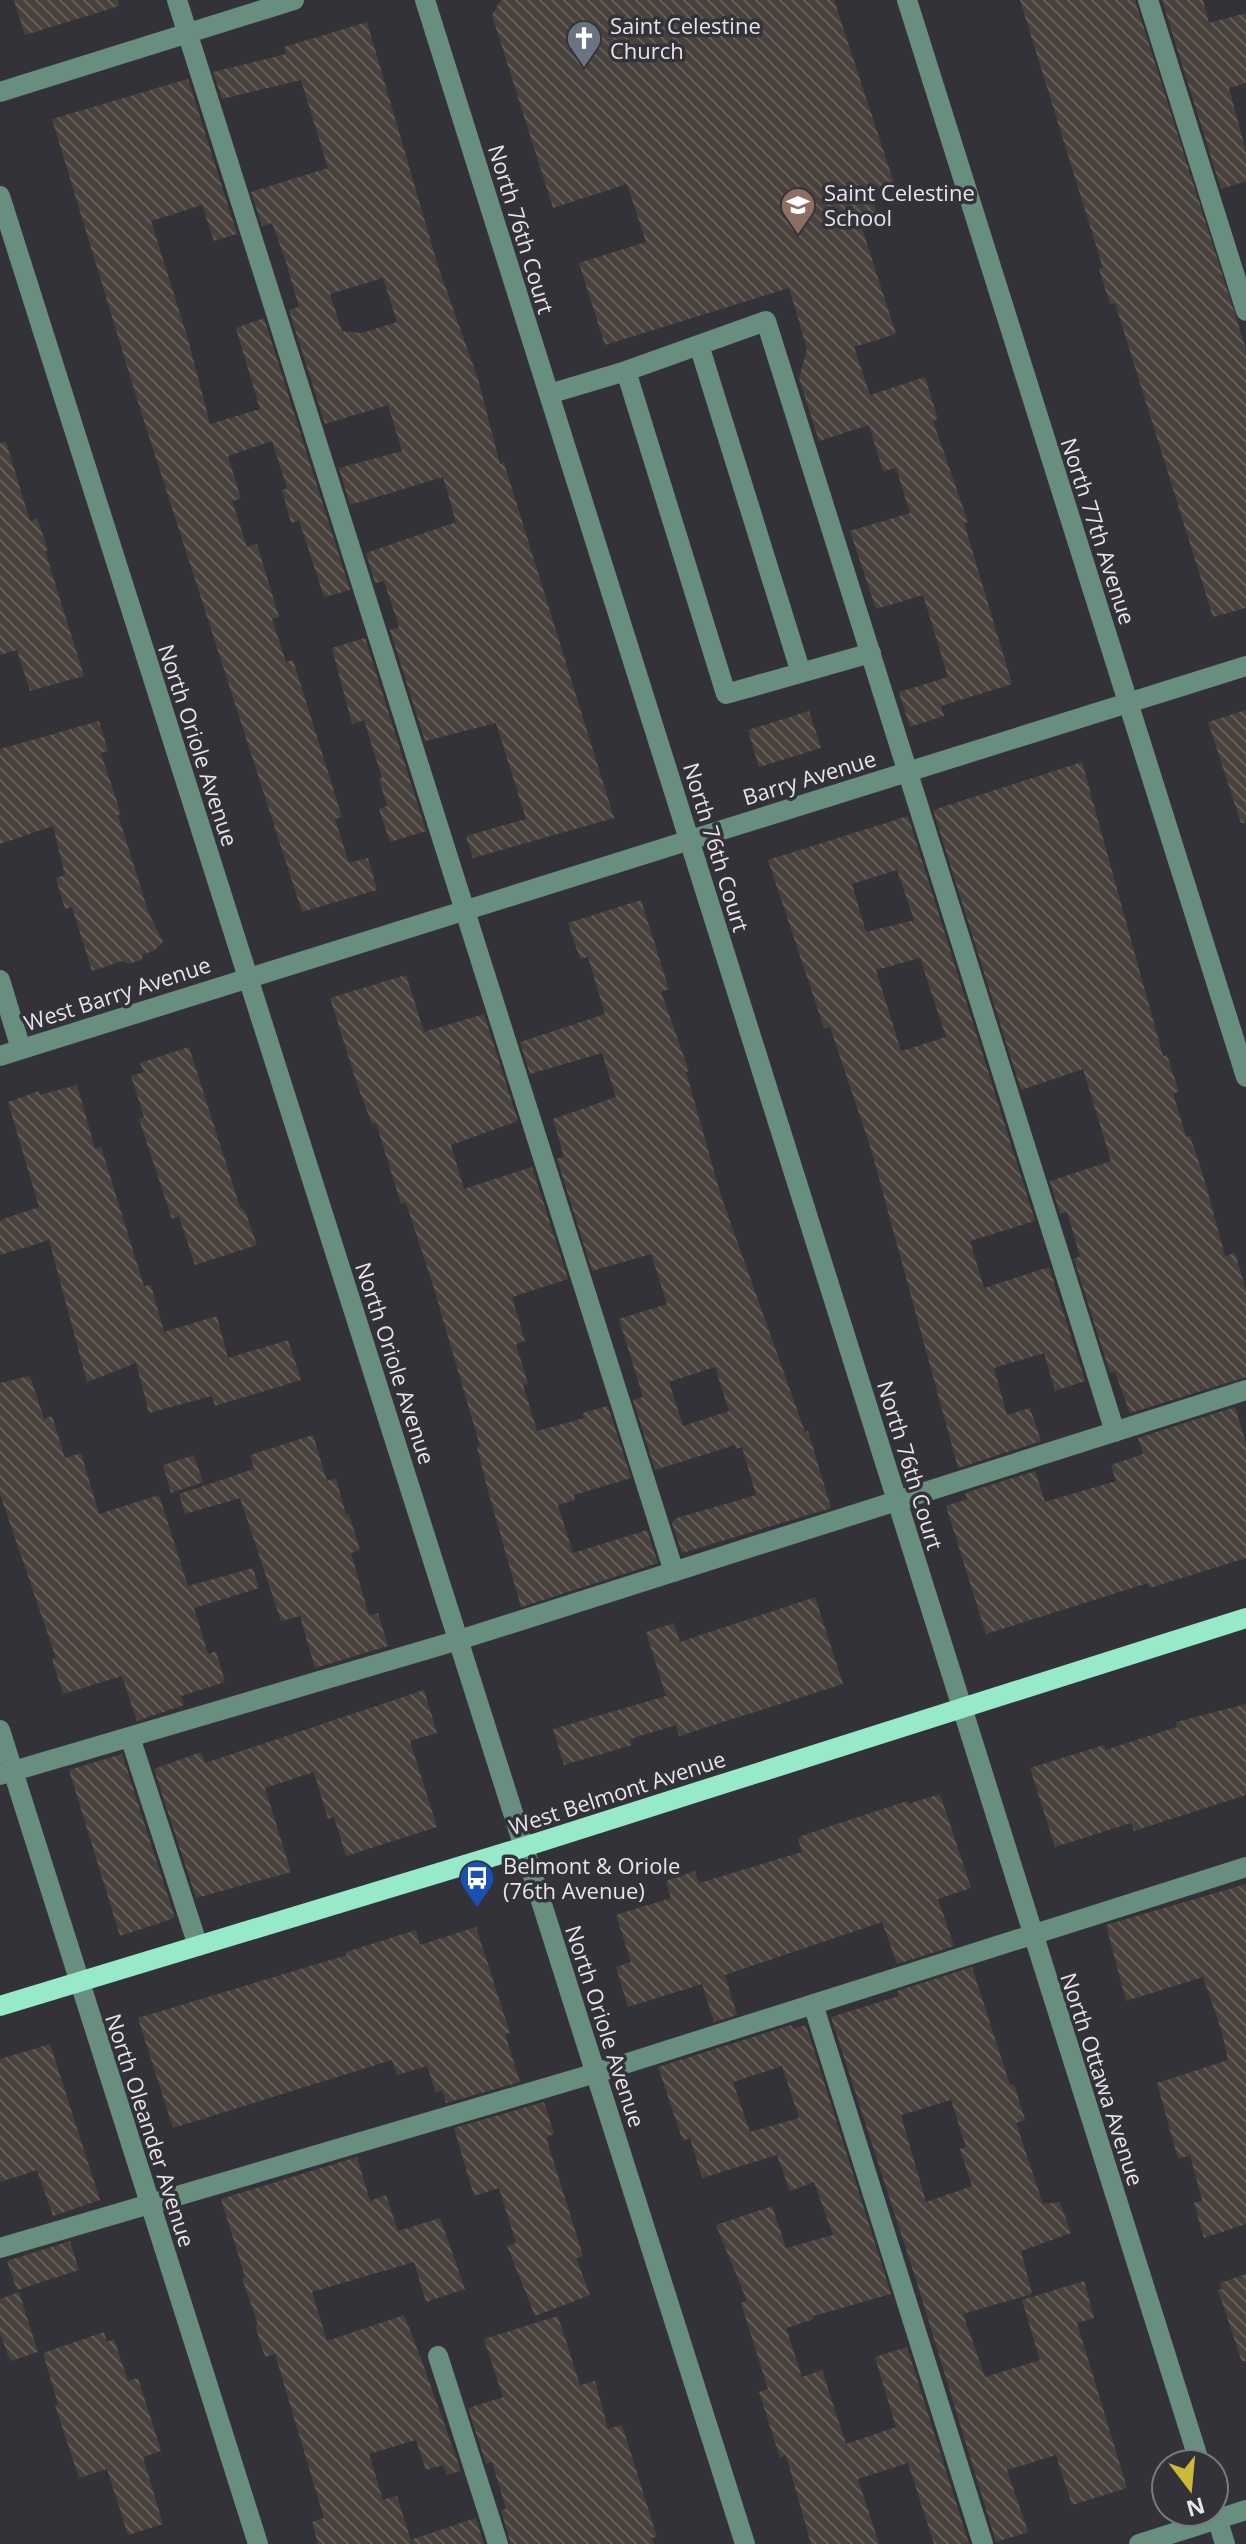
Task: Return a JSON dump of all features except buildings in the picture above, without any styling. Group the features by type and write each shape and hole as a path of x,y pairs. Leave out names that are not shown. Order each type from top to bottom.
{"main road":[{"name":"West Belmont Avenue","path":"0,2006 524,1847 1246,1618"}],"street":[{"path":"177,0 674,1572"},
{"path":"0,92 294,0"},
{"name":"North 76th Court","path":"425,0 962,1708"},
{"name":"North 77th Avenue","path":"907,0 1246,1077"},
{"path":"1148,0 1246,311"},
{"name":"North Oriole Avenue","path":"0,196 745,2544"},
{"path":"549,394 626,371 766,321 871,653 905,772 1115,1432"},
{"path":"699,345 801,673"},
{"path":"626,371 726,694 871,653"},
{"name":"Barry Avenue","path":"248,977 1246,666"},
{"name":"West Barry Avenue","path":"0,1056 248,977"},
{"path":"0,980 21,1049"},
{"path":"6,1773 459,1640 1246,1390"},
{"name":"North Ottawa Avenue","path":"962,1708 1195,2448"},
{"name":"North Oleander Avenue","path":"0,1730 6,1773 79,1982 258,2544"},
{"path":"130,1737 198,1946"},
{"path":"0,2248 596,2073 1246,1867"},
{"path":"813,2004 983,2544"},
{"path":"438,2356 498,2544"},
{"path":"1139,2544 1180,2528"}],"place":[{"name":"Saint Celestine Church","path":"584,69"},
{"name":"Saint Celestine School","path":"798,236"},
{"name":"Belmont & Oriole (76th Avenue)","path":"477,1909"}]}
